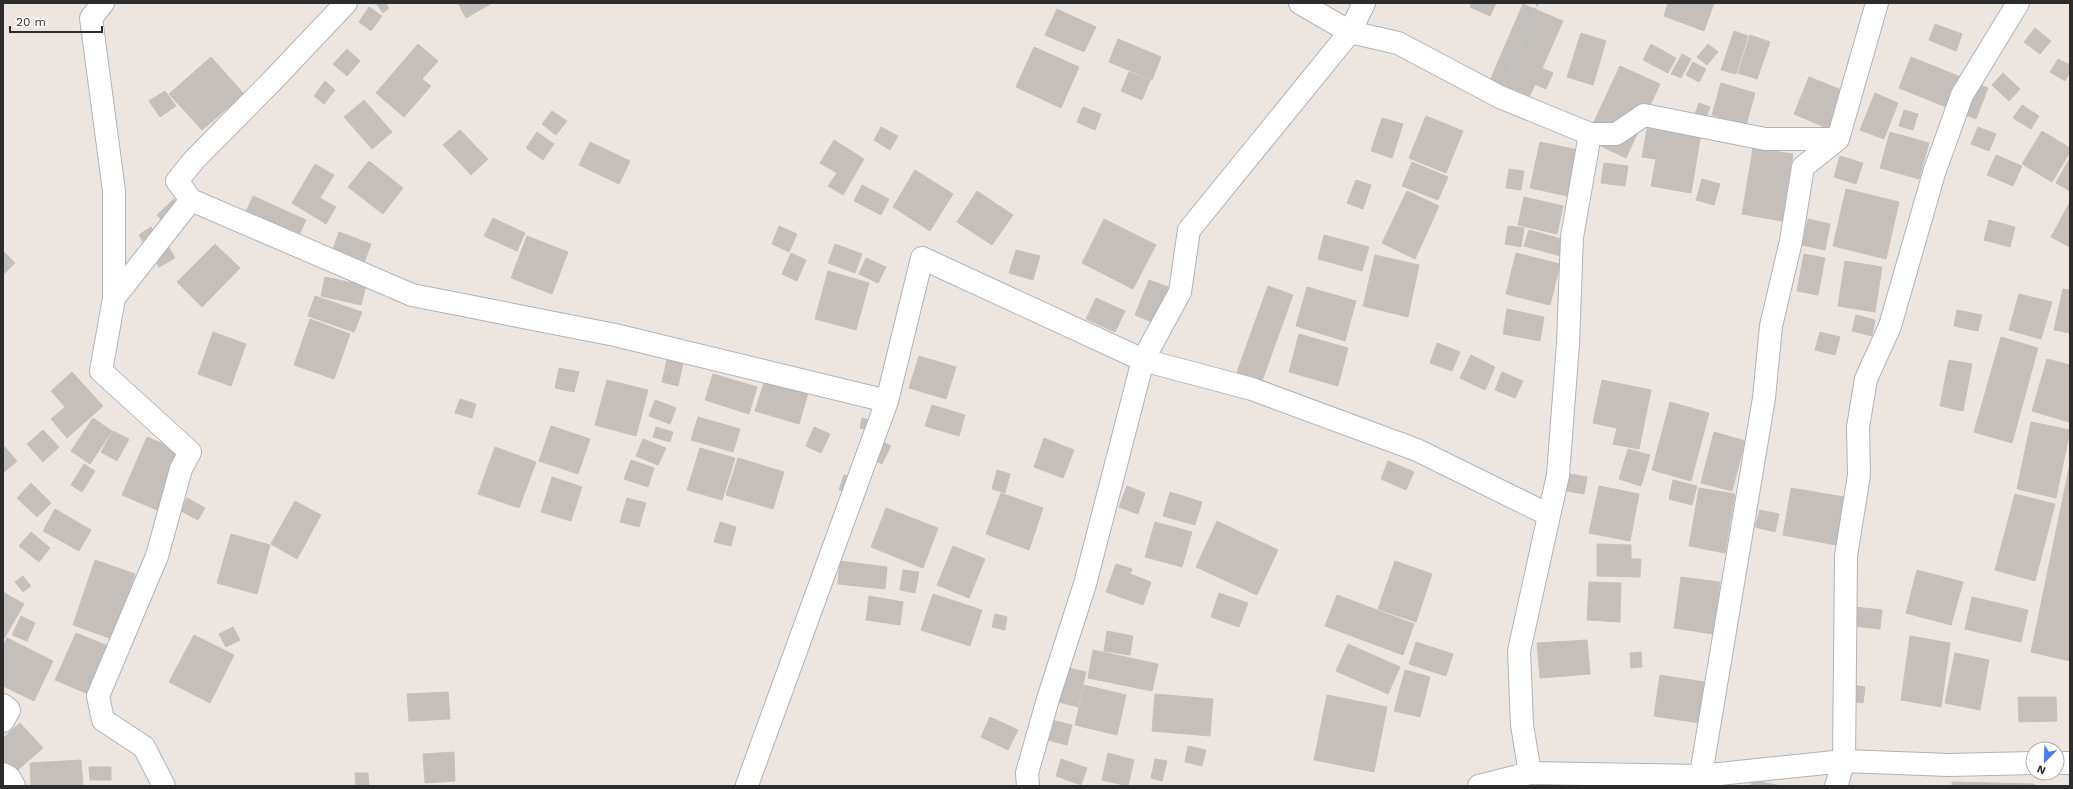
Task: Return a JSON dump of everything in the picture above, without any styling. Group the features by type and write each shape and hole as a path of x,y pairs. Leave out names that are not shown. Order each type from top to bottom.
{"street":[{"path":"102,3 91,18 114,192 114,298 101,371 190,452 181,468 157,556 98,696 103,720 144,747 164,786"},
{"path":"346,3 194,160 177,181 191,200 412,295 615,335 887,401"},
{"path":"1300,3 1350,32 1398,43 1500,97 1590,134 1616,134 1644,116 1765,139 1838,139"},
{"path":"1028,786 1027,774 1048,699 1085,584 1144,360 1180,292 1190,230 1350,32 1364,3"},
{"path":"1700,781 1764,398 1771,326 1791,241 1803,167 1838,139 1877,3"},
{"path":"1836,786 1844,761 1846,556 1859,475 1858,427 1866,378 1890,326 1934,173 1962,95 2018,3"},
{"path":"1530,773 1522,726 1519,651 1558,476 1568,344 1572,237 1590,134"},
{"path":"114,298 191,200"},
{"path":"746,786 887,401 922,258 1144,360 1252,389 1417,450 1549,515"},
{"path":"3,705 9,710 3,721"},
{"path":"1479,786 1530,773 1700,781 1844,761 1949,764 2025,763"},
{"path":"3,774 9,777 14,786"}],"path":[{"path":"1500,97 1538,3"}],"building":[{"path":"376,3 385,3 389,8 383,13"},
{"path":"458,3 492,3 466,18"},
{"path":"1471,3 1496,3 1490,16 1470,7"},
{"path":"1668,3 1714,3 1704,31 1664,16"},
{"path":"1523,4 1563,21 1527,102 1488,85"},
{"path":"369,7 382,16 371,31 359,22"},
{"path":"1057,9 1096,27 1084,52 1045,35"},
{"path":"1935,24 1962,34 1956,51 1929,40"},
{"path":"2035,28 2051,41 2040,54 2024,42"},
{"path":"1734,31 1748,36 1736,74 1721,70"},
{"path":"1581,33 1606,41 1593,85 1567,77"},
{"path":"1750,35 1770,42 1757,79 1738,73"},
{"path":"1118,39 1161,57 1152,80 1109,62"},
{"path":"418,44 438,61 422,79 431,86 404,117 376,93"},
{"path":"1651,44 1676,58 1668,73 1643,60"},
{"path":"1708,44 1718,52 1707,65 1697,57"},
{"path":"1034,47 1079,67 1061,108 1016,87"},
{"path":"347,49 360,61 347,76 333,64"},
{"path":"1682,54 1691,59 1681,78 1671,74"},
{"path":"211,57 244,94 202,130 169,94"},
{"path":"1911,57 1988,88 1976,119 1899,88"},
{"path":"2058,59 2070,65 2070,72 2065,81 2050,72"},
{"path":"1693,62 1706,69 1699,82 1686,75"},
{"path":"1620,66 1660,84 1626,158 1586,139"},
{"path":"1539,67 1553,73 1546,89 1532,83"},
{"path":"1129,72 1150,80 1142,100 1121,91"},
{"path":"2003,73 2020,89 2009,101 1992,85"},
{"path":"1809,77 1844,91 1829,129 1794,114"},
{"path":"325,81 335,90 324,104 314,96"},
{"path":"1721,83 1755,93 1746,125 1712,115"},
{"path":"165,91 176,106 160,117 149,101"},
{"path":"1875,93 1898,103 1884,139 1860,130"},
{"path":"364,100 392,132 372,149 344,117"},
{"path":"1631,103 1642,103 1642,112 1630,112"},
{"path":"1699,103 1710,107 1704,123 1693,119"},
{"path":"2022,105 2039,116 2031,129 2013,118"},
{"path":"1083,107 1101,114 1095,130 1077,122"},
{"path":"1904,110 1918,114 1913,130 1899,126"},
{"path":"552,111 567,121 556,135 542,124"},
{"path":"1426,116 1463,131 1446,173 1409,158"},
{"path":"1382,118 1403,124 1392,158 1371,151"},
{"path":"1648,123 1701,133 1691,193 1651,186 1656,159 1642,157"},
{"path":"881,127 898,136 890,150 874,140"},
{"path":"1978,127 1996,134 1989,151 1971,144"},
{"path":"460,130 488,159 471,175 443,145"},
{"path":"2042,131 2070,148 2070,152 2052,182 2022,164"},
{"path":"537,132 554,144 543,160 526,148"},
{"path":"1890,132 1929,143 1919,179 1880,168"},
{"path":"834,140 864,159 843,195 828,186 837,173 820,163"},
{"path":"590,142 630,161 619,184 579,165"},
{"path":"1540,142 1578,150 1568,196 1530,188"},
{"path":"1753,148 1793,154 1782,221 1742,214"},
{"path":"1996,155 2022,166 2013,186 1987,175"},
{"path":"1840,156 1863,163 1856,184 1834,177"},
{"path":"2070,158 2070,191 2056,183"},
{"path":"369,161 403,188 383,214 348,187"},
{"path":"1412,162 1448,177 1438,200 1402,186"},
{"path":"1604,163 1628,166 1625,186 1601,183"},
{"path":"315,164 334,175 320,198 336,207 326,224 292,203"},
{"path":"1509,169 1524,171 1521,190 1506,188"},
{"path":"915,170 953,194 930,231 893,207"},
{"path":"1702,179 1720,184 1714,205 1696,200"},
{"path":"1356,180 1371,185 1363,209 1347,203"},
{"path":"862,185 889,199 881,215 854,201"},
{"path":"1846,189 1899,202 1886,259 1833,246"},
{"path":"977,191 1013,215 992,245 957,222"},
{"path":"1407,191 1439,206 1415,259 1382,243"},
{"path":"253,196 306,220 291,252 239,228"},
{"path":"1524,197 1563,206 1557,234 1518,225"},
{"path":"174,199 187,213 170,229 157,215"},
{"path":"2070,202 2070,247 2051,237"},
{"path":"493,218 525,233 517,251 484,236"},
{"path":"1104,219 1156,245 1133,289 1082,263"},
{"path":"1808,219 1830,224 1825,250 1802,245"},
{"path":"1989,220 2015,227 2010,247 1984,240"},
{"path":"779,226 797,234 789,252 772,244"},
{"path":"1508,226 1524,228 1521,247 1505,244"},
{"path":"151,227 159,239 146,247 139,235"},
{"path":"1529,230 1565,240 1561,256 1524,246"},
{"path":"339,232 371,244 363,266 331,255"},
{"path":"1324,235 1369,247 1362,271 1318,259"},
{"path":"527,236 568,252 552,294 511,278"},
{"path":"166,242 175,258 159,267 150,251"},
{"path":"215,244 240,268 202,307 177,282"},
{"path":"835,244 862,254 855,273 828,263"},
{"path":"1016,250 1040,256 1033,280 1009,273"},
{"path":"3,251 15,263 3,275"},
{"path":"791,253 806,260 797,281 782,274"},
{"path":"1516,253 1560,264 1550,305 1506,294"},
{"path":"1804,254 1825,258 1818,295 1797,291"},
{"path":"1375,255 1419,265 1408,317 1363,306"},
{"path":"866,258 886,267 878,283 859,274"},
{"path":"1845,261 1882,267 1875,312 1838,306"},
{"path":"828,271 869,283 856,330 815,319"},
{"path":"325,277 366,286 361,305 321,296"},
{"path":"1149,280 1171,288 1157,324 1135,315"},
{"path":"1268,286 1293,295 1262,381 1237,372"},
{"path":"1307,287 1356,301 1345,341 1296,326"},
{"path":"2063,289 2070,290 2070,333 2054,330"},
{"path":"2019,294 2052,302 2041,339 2009,330"},
{"path":"315,296 362,312 354,332 308,316"},
{"path":"1096,298 1125,311 1115,332 1086,319"},
{"path":"1507,309 1544,317 1540,341 1503,334"},
{"path":"1957,310 1982,315 1978,331 1954,326"},
{"path":"1856,315 1875,320 1872,336 1852,331"},
{"path":"310,319 350,334 334,379 294,365"},
{"path":"213,332 246,344 231,386 198,374"},
{"path":"1820,332 1840,337 1835,355 1815,350"},
{"path":"1299,334 1348,348 1338,386 1289,372"},
{"path":"2001,337 2038,348 2012,443 1974,432"},
{"path":"1437,343 1460,352 1452,371 1430,363"},
{"path":"670,346 686,350 678,386 662,382"},
{"path":"1471,355 1495,367 1485,390 1460,378"},
{"path":"919,356 956,367 946,399 909,388"},
{"path":"2047,359 2070,365 2069,422 2032,411"},
{"path":"1949,360 1972,364 1963,411 1940,406"},
{"path":"559,368 579,372 574,392 555,388"},
{"path":"768,370 811,383 799,424 755,411"},
{"path":"72,372 103,406 67,438 51,419 65,407 51,391"},
{"path":"1502,372 1523,381 1515,398 1495,390"},
{"path":"713,374 757,387 749,414 705,400"},
{"path":"607,380 648,390 636,436 595,425"},
{"path":"1602,380 1651,390 1639,449 1613,444 1617,428 1593,423"},
{"path":"460,399 476,404 472,418 455,413"},
{"path":"655,400 676,408 670,424 649,416"},
{"path":"1670,402 1709,413 1691,481 1652,470"},
{"path":"932,405 965,415 959,436 925,426"},
{"path":"698,417 740,429 733,452 691,440"},
{"path":"93,418 112,431 90,464 71,451"},
{"path":"862,418 885,424 882,434 860,428"},
{"path":"2031,422 2070,430 2056,498 2017,489"},
{"path":"551,426 590,439 578,474 539,461"},
{"path":"656,427 673,432 670,442 653,437"},
{"path":"814,427 830,434 821,453 806,446"},
{"path":"43,430 59,447 43,462 27,444"},
{"path":"113,431 129,439 117,461 101,452"},
{"path":"1714,432 1745,441 1732,491 1701,483"},
{"path":"147,437 182,452 157,510 122,495"},
{"path":"874,438 891,446 882,464 865,456"},
{"path":"1044,438 1074,450 1063,478 1034,467"},
{"path":"643,439 666,448 658,465 636,456"},
{"path":"3,445 17,461 3,473"},
{"path":"495,447 536,462 519,508 478,494"},
{"path":"700,448 735,458 722,500 687,490"},
{"path":"1628,449 1650,455 1641,486 1619,479"},
{"path":"738,458 784,472 773,509 726,495"},
{"path":"631,460 654,468 648,487 624,479"},
{"path":"1388,461 1414,472 1406,490 1381,479"},
{"path":"84,464 95,471 82,492 71,485"},
{"path":"2070,464 2070,661 2031,652"},
{"path":"997,470 1010,474 1005,493 992,489"},
{"path":"1570,474 1587,477 1584,494 1567,491"},
{"path":"844,475 864,481 859,496 839,490"},
{"path":"552,477 582,487 571,521 541,512"},
{"path":"1673,480 1697,486 1692,505 1669,499"},
{"path":"31,483 51,503 37,517 17,498"},
{"path":"1127,486 1145,493 1138,514 1119,507"},
{"path":"1599,486 1639,494 1630,541 1589,533"},
{"path":"1699,488 1735,494 1725,553 1689,546"},
{"path":"1791,488 1844,497 1836,545 1783,535"},
{"path":"1170,492 1202,502 1195,525 1163,516"},
{"path":"1001,493 1043,508 1029,550 986,534"},
{"path":"2015,494 2055,504 2035,581 1995,570"},
{"path":"187,498 205,508 198,520 181,511"},
{"path":"627,498 646,503 639,527 620,522"},
{"path":"295,501 321,515 297,559 271,544"},
{"path":"886,508 938,528 923,568 871,547"},
{"path":"55,509 91,530 79,551 43,531"},
{"path":"1760,510 1779,514 1775,532 1755,527"},
{"path":"1217,521 1278,550 1257,595 1196,567"},
{"path":"720,522 736,527 731,546 714,542"},
{"path":"1155,522 1192,532 1182,567 1145,557"},
{"path":"31,532 50,548 39,562 19,546"},
{"path":"231,534 270,545 257,594 217,583"},
{"path":"1597,544 1631,545 1631,559 1641,559 1640,577 1597,576"},
{"path":"953,546 985,559 969,598 937,585"},
{"path":"95,560 135,574 112,639 73,625"},
{"path":"840,561 887,567 885,589 838,584"},
{"path":"1395,561 1432,574 1416,622 1378,609"},
{"path":"1116,564 1132,569 1130,574 1151,582 1143,605 1106,592"},
{"path":"903,570 919,572 915,593 900,590"},
{"path":"1917,570 1963,582 1951,625 1906,613"},
{"path":"23,576 31,586 23,592 15,582"},
{"path":"1681,577 1720,582 1713,634 1674,628"},
{"path":"1589,582 1621,583 1620,622 1587,620"},
{"path":"3,592 24,604 4,639 3,638"},
{"path":"1219,593 1248,603 1239,627 1211,617"},
{"path":"933,594 982,610 970,646 921,630"},
{"path":"1337,595 1414,624 1403,655 1325,626"},
{"path":"869,596 903,602 900,625 866,620"},
{"path":"1972,597 2028,610 2021,642 1965,629"},
{"path":"1854,607 1882,610 1880,629 1852,626"},
{"path":"995,614 1007,617 1005,630 992,627"},
{"path":"21,616 35,623 27,641 12,635"},
{"path":"233,627 240,640 226,647 219,634"},
{"path":"1107,631 1133,636 1130,655 1104,651"},
{"path":"76,633 113,648 93,696 55,680"},
{"path":"194,635 234,655 210,703 169,682"},
{"path":"1910,636 1950,643 1941,707 1901,700"},
{"path":"7,638 53,661 34,701 3,686 3,646"},
{"path":"1587,640 1590,674 1540,678 1537,643"},
{"path":"1416,642 1453,654 1446,676 1409,664"},
{"path":"1348,644 1400,667 1388,694 1336,671"},
{"path":"1093,650 1158,664 1152,691 1088,678"},
{"path":"1641,652 1642,667 1631,668 1630,653"},
{"path":"1955,653 1989,660 1980,710 1945,703"},
{"path":"1064,667 1086,672 1078,707 1055,701"},
{"path":"1405,670 1430,677 1420,717 1394,711"},
{"path":"1660,675 1704,682 1699,723 1654,716"},
{"path":"1846,684 1865,687 1863,703 1843,700"},
{"path":"1084,685 1126,695 1117,735 1075,725"},
{"path":"448,692 450,719 409,721 407,694"},
{"path":"1155,694 1213,699 1210,736 1152,731"},
{"path":"1327,695 1387,707 1374,772 1314,760"},
{"path":"2018,697 2056,697 2057,721 2019,722"},
{"path":"990,717 1018,730 1008,750 981,737"},
{"path":"1052,720 1072,725 1067,745 1047,740"},
{"path":"20,723 43,748 12,775 3,765 3,738"},
{"path":"1188,746 1206,750 1202,766 1185,762"},
{"path":"454,752 455,781 425,783 423,754"},
{"path":"1108,753 1134,760 1128,786 1102,780"},
{"path":"1061,759 1087,768 1081,785 1056,776"},
{"path":"1155,759 1167,761 1162,781 1151,778"},
{"path":"81,760 83,786 31,786 30,763"},
{"path":"89,767 111,767 111,780 90,780"},
{"path":"355,773 368,773 369,786 356,786"},
{"path":"1752,780 1781,786 1751,786"},
{"path":"1952,782 2034,784 2034,786 1952,786"}]}
